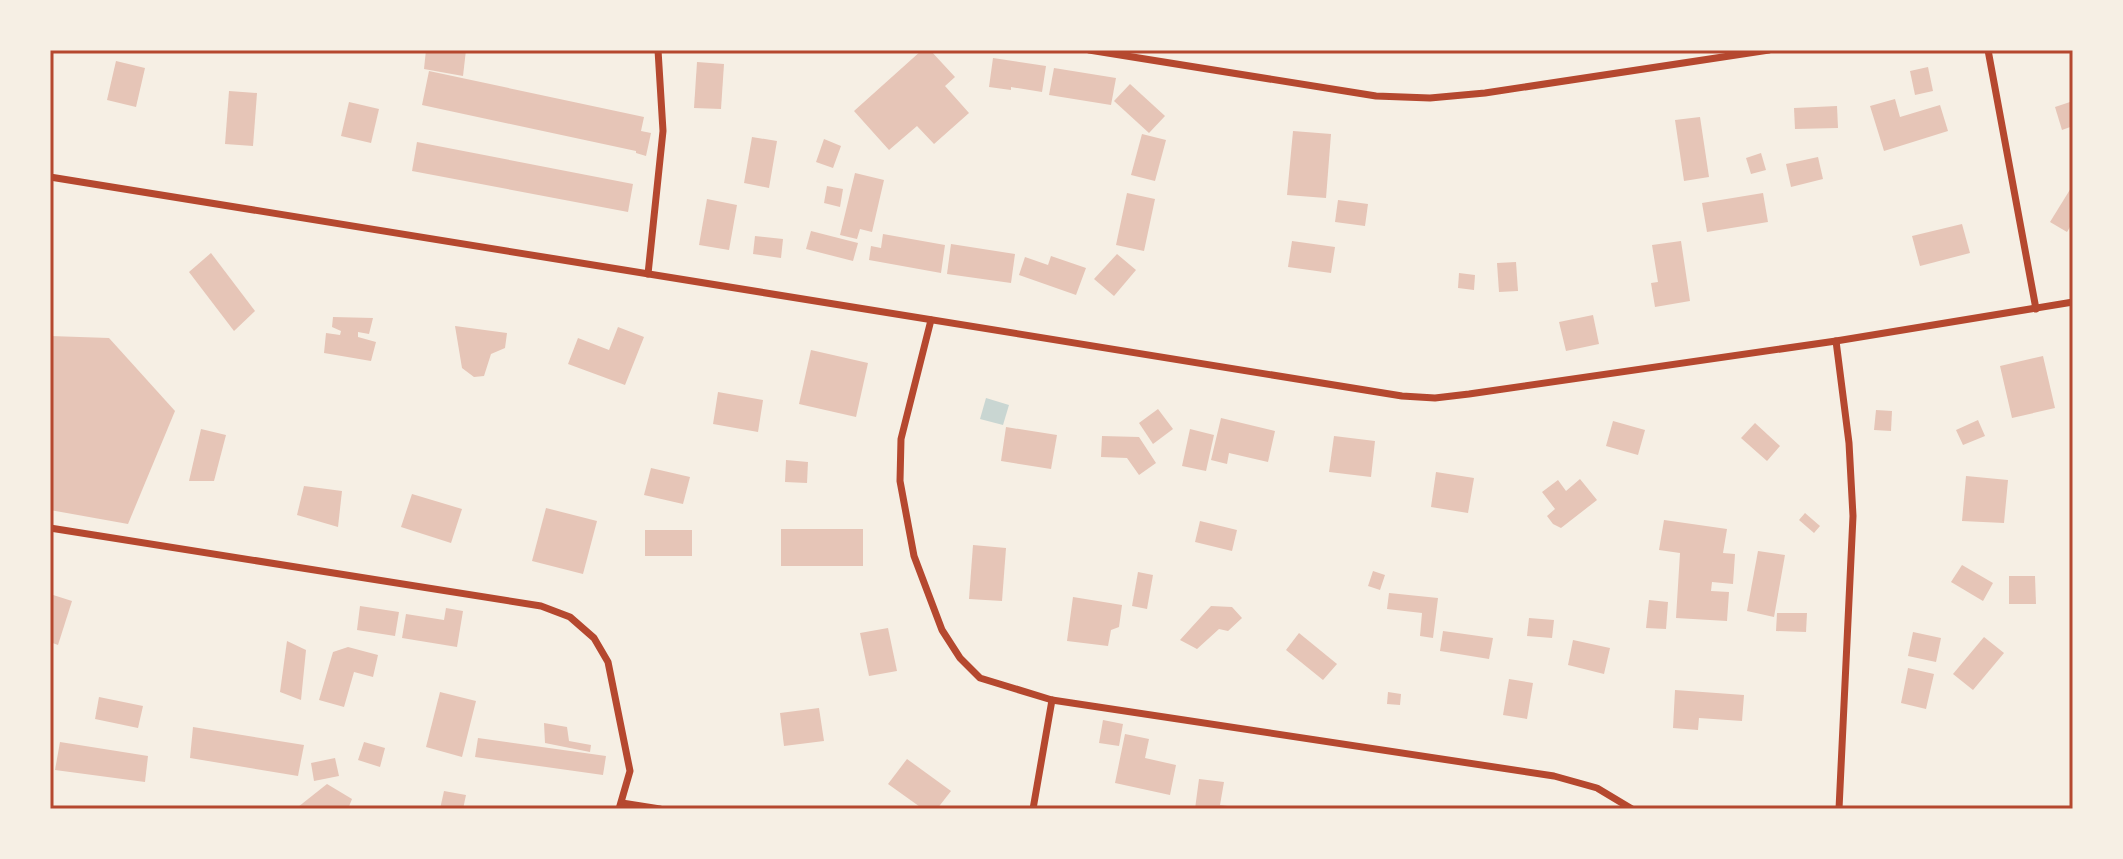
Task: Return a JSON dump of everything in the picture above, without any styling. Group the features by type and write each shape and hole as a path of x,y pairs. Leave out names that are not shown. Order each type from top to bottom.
{"street":[{"path":"648,274 663,131 658,50"},
{"path":"1089,50 1376,96 1430,98 1485,93 1769,50"},
{"path":"1699,50 1700,60"},
{"path":"1988,50 2036,309"},
{"path":"50,177 1402,396 1435,398 1836,341 2073,302"},
{"path":"931,320 901,439 900,481 914,556 942,630 960,658 980,678 1052,700 1554,776 1597,788 1632,809"},
{"path":"1836,341 1849,443 1853,516 1839,809"},
{"path":"50,528 541,606 570,617 594,638 608,662 630,771 621,806 660,809"},
{"path":"1033,809 1052,700"}],"shaded area":[{"path":"986,398 1009,405 1003,425 980,419"}],"building":[{"path":"426,50 466,50 463,76 424,69"},
{"path":"922,50 930,50 955,77 945,86 969,113 934,144 917,126 889,150 854,111"},
{"path":"993,58 1046,66 1042,92 989,87"},
{"path":"116,61 145,68 136,107 107,100"},
{"path":"697,62 724,64 721,109 694,108"},
{"path":"1928,67 1933,91 1915,95 1910,71"},
{"path":"1054,68 1116,78 1111,105 1049,95"},
{"path":"429,71 644,117 641,131 651,133 646,156 636,151 422,105"},
{"path":"1130,84 1165,116 1149,133 1114,101"},
{"path":"229,91 257,93 253,146 225,144"},
{"path":"1895,99 1900,117 1940,105 1948,131 1884,151 1870,106"},
{"path":"2073,101 2073,126 2062,130 2055,107"},
{"path":"349,102 379,109 371,143 341,136"},
{"path":"1837,106 1838,128 1795,129 1794,108"},
{"path":"1700,117 1709,177 1684,181 1675,120"},
{"path":"1293,131 1331,134 1326,198 1287,195"},
{"path":"1142,134 1166,140 1155,181 1131,175"},
{"path":"752,137 777,141 769,188 744,183"},
{"path":"824,139 841,146 833,168 816,162"},
{"path":"417,142 633,184 628,212 412,171"},
{"path":"1761,153 1766,170 1751,174 1746,158"},
{"path":"1818,157 1823,179 1791,187 1786,164"},
{"path":"855,173 884,180 872,232 860,229 857,239 840,235"},
{"path":"827,186 843,189 840,207 824,203"},
{"path":"2071,188 2073,222 2067,232 2050,222"},
{"path":"1127,193 1155,199 1144,251 1116,245"},
{"path":"1763,193 1768,222 1707,232 1702,203"},
{"path":"707,199 737,205 729,250 699,245"},
{"path":"1338,200 1368,204 1365,226 1335,222"},
{"path":"1962,224 1970,253 1920,266 1912,236"},
{"path":"811,231 858,243 853,261 806,249"},
{"path":"883,234 945,245 941,273 869,260 871,246 881,248"},
{"path":"755,236 783,239 781,258 753,254"},
{"path":"1292,241 1335,247 1331,273 1288,267"},
{"path":"1681,241 1690,301 1655,307 1651,283 1658,282 1652,245"},
{"path":"951,244 1015,254 1011,283 947,274"},
{"path":"211,253 255,311 234,331 189,272"},
{"path":"1117,254 1136,270 1114,296 1094,279"},
{"path":"1051,256 1086,268 1076,295 1019,275 1025,257 1048,265"},
{"path":"1516,262 1518,291 1499,292 1497,263"},
{"path":"1459,273 1475,275 1474,290 1458,288"},
{"path":"1593,315 1599,344 1566,351 1559,322"},
{"path":"333,317 373,318 369,334 358,332 358,337 376,342 371,361 324,353 326,333 340,335 341,331 332,327"},
{"path":"455,326 507,333 505,348 491,354 484,376 474,377 462,368"},
{"path":"618,327 644,337 625,385 568,364 578,338 609,350"},
{"path":"50,336 109,338 175,411 128,524 50,510"},
{"path":"811,350 868,363 856,417 799,404"},
{"path":"2043,356 2055,408 2012,418 2000,366"},
{"path":"718,392 763,400 758,432 713,424"},
{"path":"1158,409 1173,429 1153,444 1139,423"},
{"path":"1876,410 1892,411 1891,431 1874,430"},
{"path":"1221,418 1275,431 1268,462 1229,453 1227,464 1211,460"},
{"path":"1978,420 1985,436 1963,445 1956,430"},
{"path":"1613,421 1645,430 1638,455 1606,446"},
{"path":"1755,423 1780,446 1767,461 1741,438"},
{"path":"1006,427 1057,435 1051,469 1001,461"},
{"path":"201,429 226,435 214,481 189,481"},
{"path":"1190,429 1214,435 1206,471 1182,466"},
{"path":"1102,436 1139,437 1156,463 1139,475 1127,458 1101,457"},
{"path":"1334,436 1375,441 1371,477 1329,472"},
{"path":"786,460 808,462 807,483 785,482"},
{"path":"651,468 690,477 683,504 644,495"},
{"path":"1436,472 1474,478 1468,513 1431,507"},
{"path":"1966,476 2008,480 2004,523 1962,521"},
{"path":"1580,479 1597,500 1561,528 1547,516 1555,509 1542,492 1558,480 1566,491"},
{"path":"304,486 342,491 338,527 297,515"},
{"path":"412,494 462,509 451,543 401,527"},
{"path":"546,508 597,521 583,574 532,561"},
{"path":"1805,513 1820,526 1814,533 1799,520"},
{"path":"1664,520 1727,529 1723,553 1735,554 1733,584 1712,582 1711,591 1729,592 1727,621 1676,618 1680,553 1659,550"},
{"path":"1200,521 1237,530 1232,551 1195,542"},
{"path":"781,529 863,529 863,566 781,566"},
{"path":"645,530 692,530 692,556 645,556"},
{"path":"973,545 1006,548 1002,601 969,599"},
{"path":"1758,551 1785,555 1774,617 1747,611"},
{"path":"1962,565 1993,583 1983,601 1951,582"},
{"path":"1373,571 1385,575 1380,590 1368,586"},
{"path":"1138,572 1153,575 1147,609 1132,606"},
{"path":"2009,576 2035,576 2036,604 2009,604"},
{"path":"1389,593 1438,598 1433,638 1420,636 1422,613 1387,609"},
{"path":"50,594 72,601 58,645 50,642"},
{"path":"1073,597 1122,605 1119,627 1111,630 1108,646 1067,641"},
{"path":"1649,600 1668,602 1666,629 1646,628"},
{"path":"360,606 399,612 395,636 357,630"},
{"path":"1211,606 1232,607 1242,618 1228,631 1219,629 1197,649 1180,640"},
{"path":"446,608 463,611 457,647 402,638 406,614 444,620"},
{"path":"1777,613 1807,613 1806,632 1776,631"},
{"path":"1529,618 1554,620 1552,638 1527,636"},
{"path":"888,628 897,671 869,676 860,633"},
{"path":"1443,631 1493,638 1489,659 1440,651"},
{"path":"1913,632 1941,638 1936,662 1908,656"},
{"path":"1299,633 1337,664 1323,680 1286,650"},
{"path":"1984,637 2004,653 1973,690 1953,674"},
{"path":"1573,640 1610,648 1604,674 1568,665"},
{"path":"287,641 306,650 301,700 280,692"},
{"path":"348,647 378,655 373,677 354,672 344,707 319,700 333,652"},
{"path":"1908,668 1934,674 1926,709 1901,703"},
{"path":"1509,679 1533,683 1527,719 1503,715"},
{"path":"1675,690 1744,695 1742,721 1699,718 1698,730 1673,728"},
{"path":"440,692 476,701 462,757 426,747"},
{"path":"1388,692 1401,694 1400,705 1387,704"},
{"path":"99,697 143,706 138,728 95,719"},
{"path":"819,708 824,741 784,746 780,713"},
{"path":"1103,720 1123,724 1119,746 1099,743"},
{"path":"544,723 567,727 569,741 591,745 590,752 545,743"},
{"path":"193,727 304,745 298,776 190,758"},
{"path":"1125,734 1149,739 1145,758 1176,765 1170,795 1115,783"},
{"path":"478,738 606,756 603,775 475,757"},
{"path":"60,742 148,756 145,782 55,770"},
{"path":"364,742 385,748 380,767 358,760"},
{"path":"335,758 339,776 314,781 311,763"},
{"path":"907,759 951,791 937,809 923,809 888,784"},
{"path":"1199,779 1224,782 1220,805 1236,809 1195,809"},
{"path":"327,784 352,799 348,809 299,809 298,807"},
{"path":"444,791 466,795 463,809 440,809"}]}
